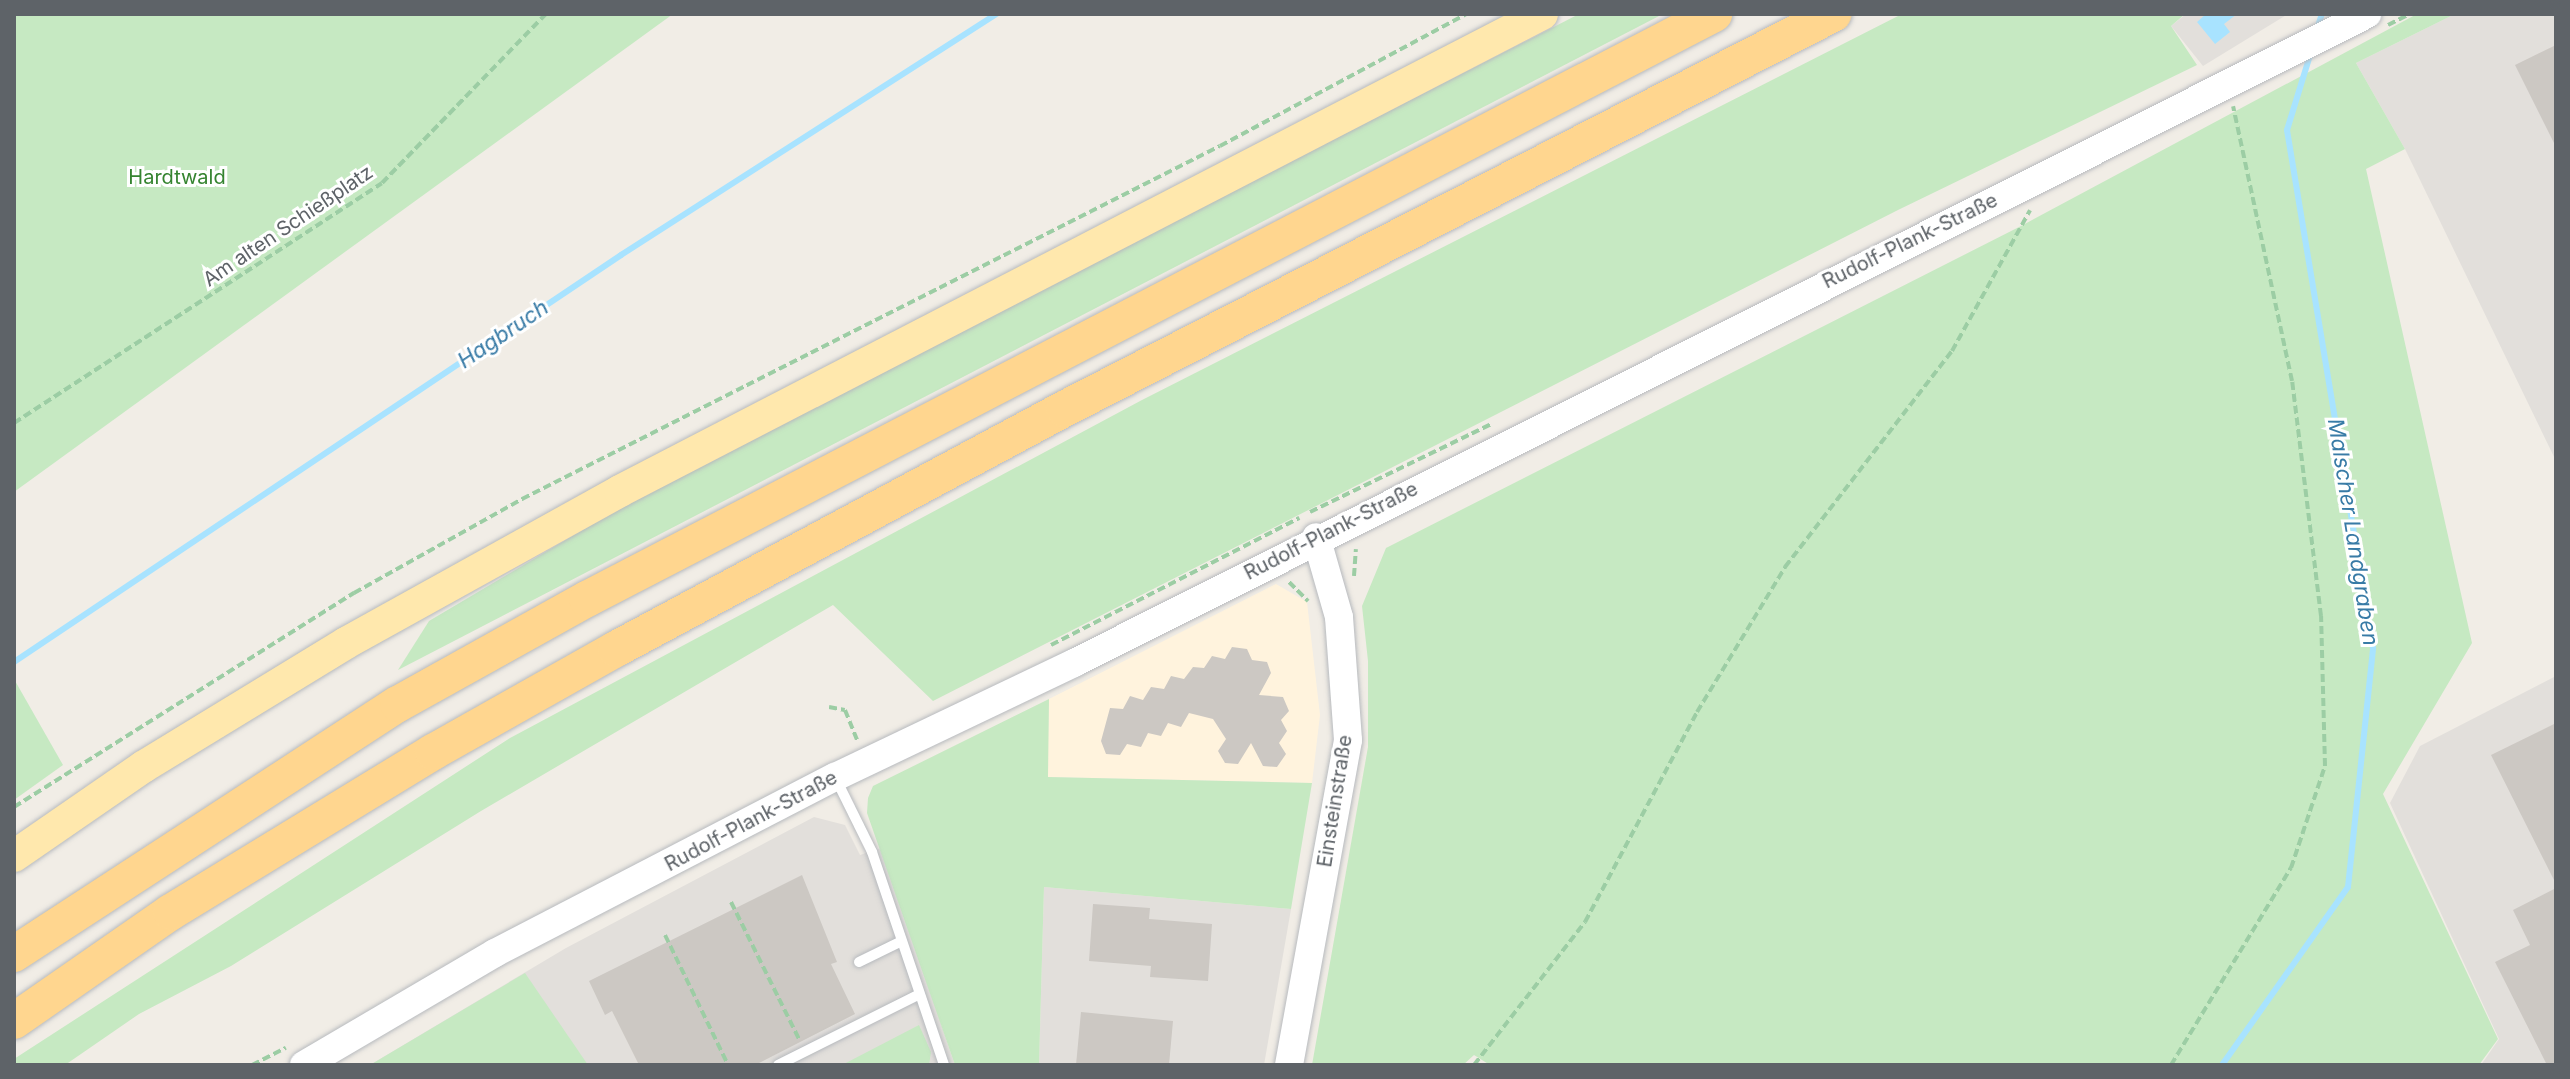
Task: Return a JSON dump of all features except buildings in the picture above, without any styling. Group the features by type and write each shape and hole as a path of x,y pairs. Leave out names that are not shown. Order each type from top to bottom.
{"highway":[{"path":"14,954 398,704 587,599 1714,14"},
{"path":"14,1021 184,904 433,752 616,649 1064,409 1833,14"}],"main road":[{"path":"14,856 143,767 346,643 620,491 1542,14"},
{"name":"Rudolf-Plank-Straße","path":"304,1065 495,953 835,777 1074,663 1316,537 2367,14"},
{"name":"Einsteinstraße","path":"1289,1065 1348,740 1339,617 1316,537"}],"lane":[{"path":"835,777 872,852 944,1065"},
{"path":"859,962 900,942"},
{"path":"778,1065 918,995"}],"path":[{"name":"Am alten Schießplatz","path":"14,423 382,183 546,14"},
{"path":"14,807 354,593 522,499 1220,146 1466,14"},
{"path":"2171,1065 2291,868 2325,766 2321,616 2292,381 2233,103 2223,87"},
{"path":"1476,1064 1585,922 1697,712 1785,567 1952,351 2034,202 2025,184"},
{"path":"1284,577 1309,602 1312,614"},
{"path":"829,707 845,710 858,743"},
{"path":"731,902 806,1051"},
{"path":"665,935 728,1065"}],"shaded area":[{"path":"2186,14 2288,14 2203,66 2171,26"},
{"path":"2455,14 2556,14 2556,461 2405,149 2356,63"},
{"path":"1276,584 1307,602 1320,715 1312,783 1047,777 1049,699"},
{"path":"2556,676 2556,1065 2481,1065 2499,1039 2390,803 2420,746"},
{"path":"814,817 845,825 860,855 881,848 955,1065 370,1065 566,948"},
{"path":"1044,887 1291,909 1264,1065 1039,1065"}],"green space":[{"name":"Hardtwald","path":"14,14 673,14 14,492"},
{"path":"1579,14 1663,14 398,670 429,621 660,484"},
{"path":"1902,14 2185,14 2171,26 2197,65 1898,210 933,701 833,605 481,811 231,966 139,1014 65,1065 14,1065 14,1059 510,738 1142,400"},
{"path":"2417,14 2455,14 2356,63 2405,149 2366,169 2472,643 2383,794 2498,1039 2479,1065 1490,1065 1474,1055 1463,1065 1312,1065 1368,747 1368,661 1362,606 1386,548 2021,226"},
{"path":"14,679 63,765 14,800"},
{"path":"1049,699 1048,777 1312,783 1291,909 1044,887 1039,1065 955,1065 867,813 868,798 873,786"},
{"path":"525,973 588,1065 370,1065"},
{"path":"919,1025 931,1052 929,1065 842,1065"}],"water":[{"path":"2206,14 2237,14 2224,24 2230,32 2215,44 2197,22"}],"waterway":[{"name":"Hagbruch","path":"14,662 621,255 997,14"},
{"name":"Malscher Landgraben","path":"2318,26 2322,14"},
{"name":"Malscher Landgraben","path":"2222,1065 2348,887 2373,648 2287,130 2311,52"}]}
